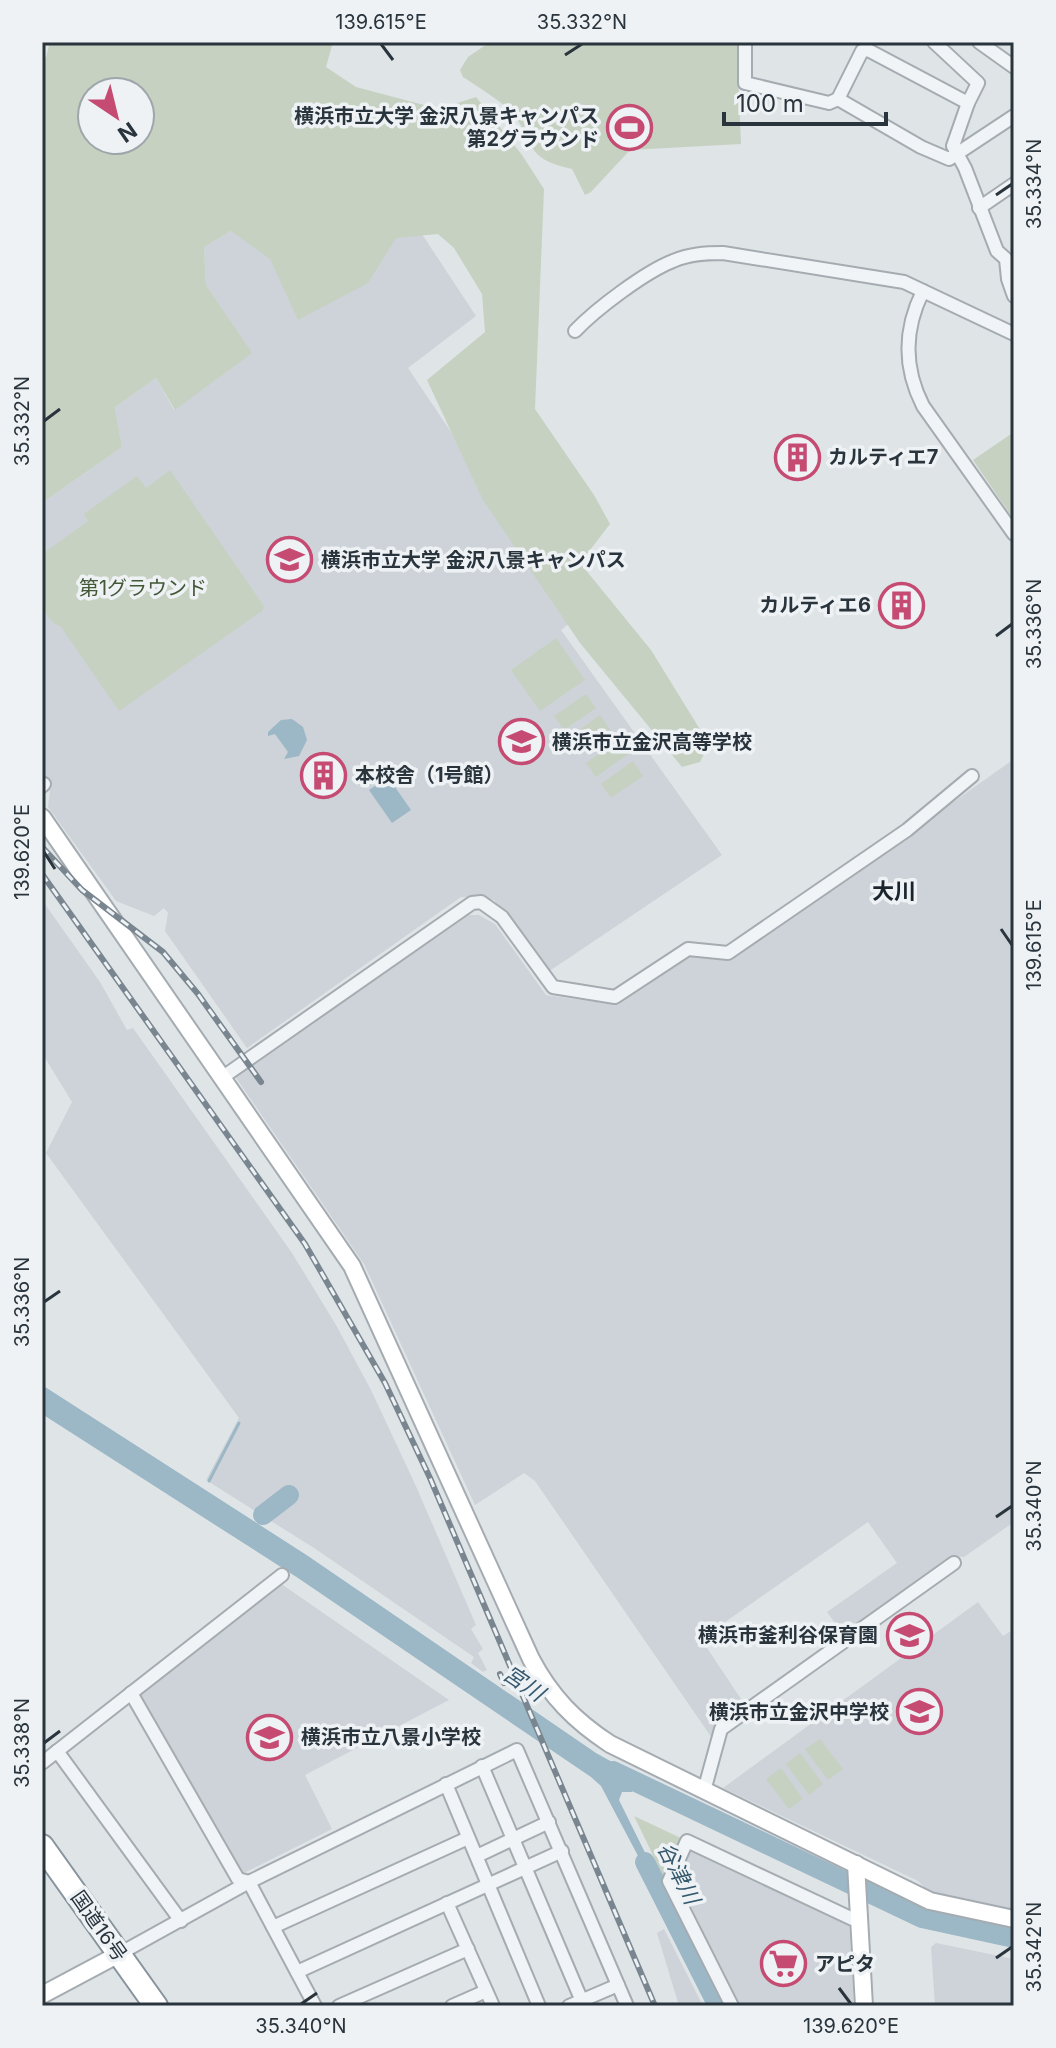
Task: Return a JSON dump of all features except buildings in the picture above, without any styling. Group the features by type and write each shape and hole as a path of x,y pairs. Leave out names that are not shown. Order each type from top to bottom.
{"highway":[{"name":"国道16号","path":"42,1846 142,2006"},
{"name":"国道16号","path":"42,1866 156,2006"}],"street":[{"path":"745,42 745,83 829,103 838,99 862,51 868,50 968,103"},
{"path":"934,42 978,83 953,146 965,168 997,251 1010,256 1008,279 1014,296"},
{"path":"979,42 1014,67"},
{"path":"838,99 921,147 949,159 1014,116"},
{"path":"979,208 1014,184"},
{"path":"575,331 592,315 672,261 705,253 723,253 904,282 1014,334"},
{"path":"923,291 908,334 908,361 914,388 923,406 1014,534"},
{"path":"223,1077 472,903 481,902 502,917 553,987 615,997 688,949 728,953 907,830 972,776"},
{"path":"42,817 352,1266 531,1659 553,1695 582,1725 610,1744 857,1870 943,1905 1014,1919"},
{"path":"704,1791 721,1729 954,1563"},
{"path":"42,1763 282,1575"},
{"path":"131,1693 238,1879 249,1882 315,2006"},
{"path":"47,1998 249,1882 517,1750 627,2006"},
{"path":"57,1751 181,1921"},
{"path":"482,1766 578,2004 618,1985"},
{"path":"446,1784 539,2006"},
{"path":"477,1856 549,1822"},
{"path":"273,1927 468,1838"},
{"path":"732,2006 669,1881 687,1841 859,1922"},
{"path":"297,1972 562,1851"},
{"path":"857,1870 864,2006"},
{"path":"447,1903 493,2006"},
{"path":"339,2006 468,1949"},
{"path":"452,2006 486,1991"}],"shaded area":[{"name":"横浜市立大学 金沢八景キャンパス","path":"408,213 476,316 408,368 576,618 561,630 722,855 545,974 494,900 461,897 247,1048 165,931 168,913 164,908 154,916 116,901 48,807 50,792 42,781 42,503 122,447 115,407 156,378 174,410 251,353 206,285 204,247 231,231"},
{"path":"1014,759 1014,1522 964,1557 953,1556 844,1635 827,1612 897,1563 868,1522 701,1639 745,1705 721,1721 714,1741 535,1481 524,1473 475,1505 364,1264 234,1075 462,915 479,915 495,924 546,995 618,1005 690,957 732,959"},
{"path":"42,900 100,982 127,1030 133,1028 292,1253 336,1325 371,1390 415,1484 476,1625 471,1629 483,1649 478,1653 487,1670 483,1672 471,1663 474,1657 314,1548 206,1480 239,1418 46,1153 72,1102 42,1053"},
{"name":"横浜市立八景小学校","path":"280,1583 449,1700 305,1775 332,1829 242,1874 138,1694"},
{"name":"横浜市立金沢中学校","path":"978,1602 1003,1636 1014,1629 1014,1910 928,1891 918,1881 723,1788"},
{"name":"アピタ","path":"694,1849 849,1922 854,2006 738,2006 677,1884 689,1851"},
{"path":"664,1929 703,2006 679,2006 657,1933"},
{"path":"936,1943 1014,1959 1014,2006 935,2006 931,1947"}],"green space":[{"path":"50,42 333,42 326,67 356,87 439,109 476,97 522,155 544,189 535,409 594,495 610,524 580,563 651,650 709,744 700,762 682,767 580,643 483,500 427,380 485,332 482,294 454,248 438,234 396,238 368,283 298,320 270,259 231,231 204,247 206,285 252,353 175,410 156,378 115,407 122,447 42,503 42,57 46,57"},
{"name":"横浜市立大学 金沢八景キャンパス 第2グラウンド","path":"490,42 737,42 741,144 630,150 585,195 572,169 537,154 510,111 463,77 460,70 468,57"},
{"path":"1014,432 1014,520 973,460"},
{"name":"第1グラウンド","path":"170,470 264,606 262,611 119,711 61,627 46,614 41,595 42,554 88,521 84,514 137,476 146,488"},
{"path":"556,638 585,680 540,711 511,670"},
{"path":"586,694 596,708 564,730 554,716"},
{"path":"600,715 610,729 579,752 569,737"},
{"path":"618,740 628,754 596,777 586,763"},
{"path":"633,761 643,776 611,798 601,784"},
{"path":"820,1739 843,1769 828,1780 805,1749"},
{"path":"800,1753 823,1784 809,1795 786,1764"},
{"path":"781,1768 803,1799 789,1809 766,1779"},
{"path":"634,1816 683,1839 665,1880"}],"water":[{"path":"292,719 303,727 307,740 299,756 284,759 288,752 275,734 268,736 268,732 281,720"},
{"path":"388,777 411,810 392,823 369,790"},
{"path":"42,1385 308,1556 596,1753 639,1777 632,1792 622,1792 619,1800 660,1883 654,1886 601,1786 591,1777 298,1578 42,1414"}],"waterway":[{"path":"209,1481 239,1423"},
{"path":"263,1515 289,1495"},
{"name":"宮川","path":"613,1771 922,1918 1014,1938"},
{"name":"谷津川","path":"645,1862 718,2006"}],"railway":[{"path":"42,847 82,890 163,952 198,994 261,1082"},
{"path":"42,874 305,1244 385,1383 430,1478 655,2006"},
{"path":"500,1674 504,1683"}],"place":[{"name":"横浜市立大学 金沢八景キャンパス 第2グラウンド","path":"630,128"},
{"name":"カルティエ7","path":"797,457"},
{"name":"横浜市立大学 金沢八景キャンパス","path":"290,560"},
{"name":"カルティエ6","path":"902,605"},
{"name":"横浜市立金沢高等学校","path":"521,742"},
{"name":"本校舎（1号館）","path":"324,775"},
{"name":"横浜市釜利谷保育園","path":"909,1635"},
{"name":"横浜市立金沢中学校","path":"920,1712"},
{"name":"横浜市立八景小学校","path":"270,1737"},
{"name":"アピタ","path":"784,1964"}],"district":[{"name":"大川","path":"894,891"}]}
